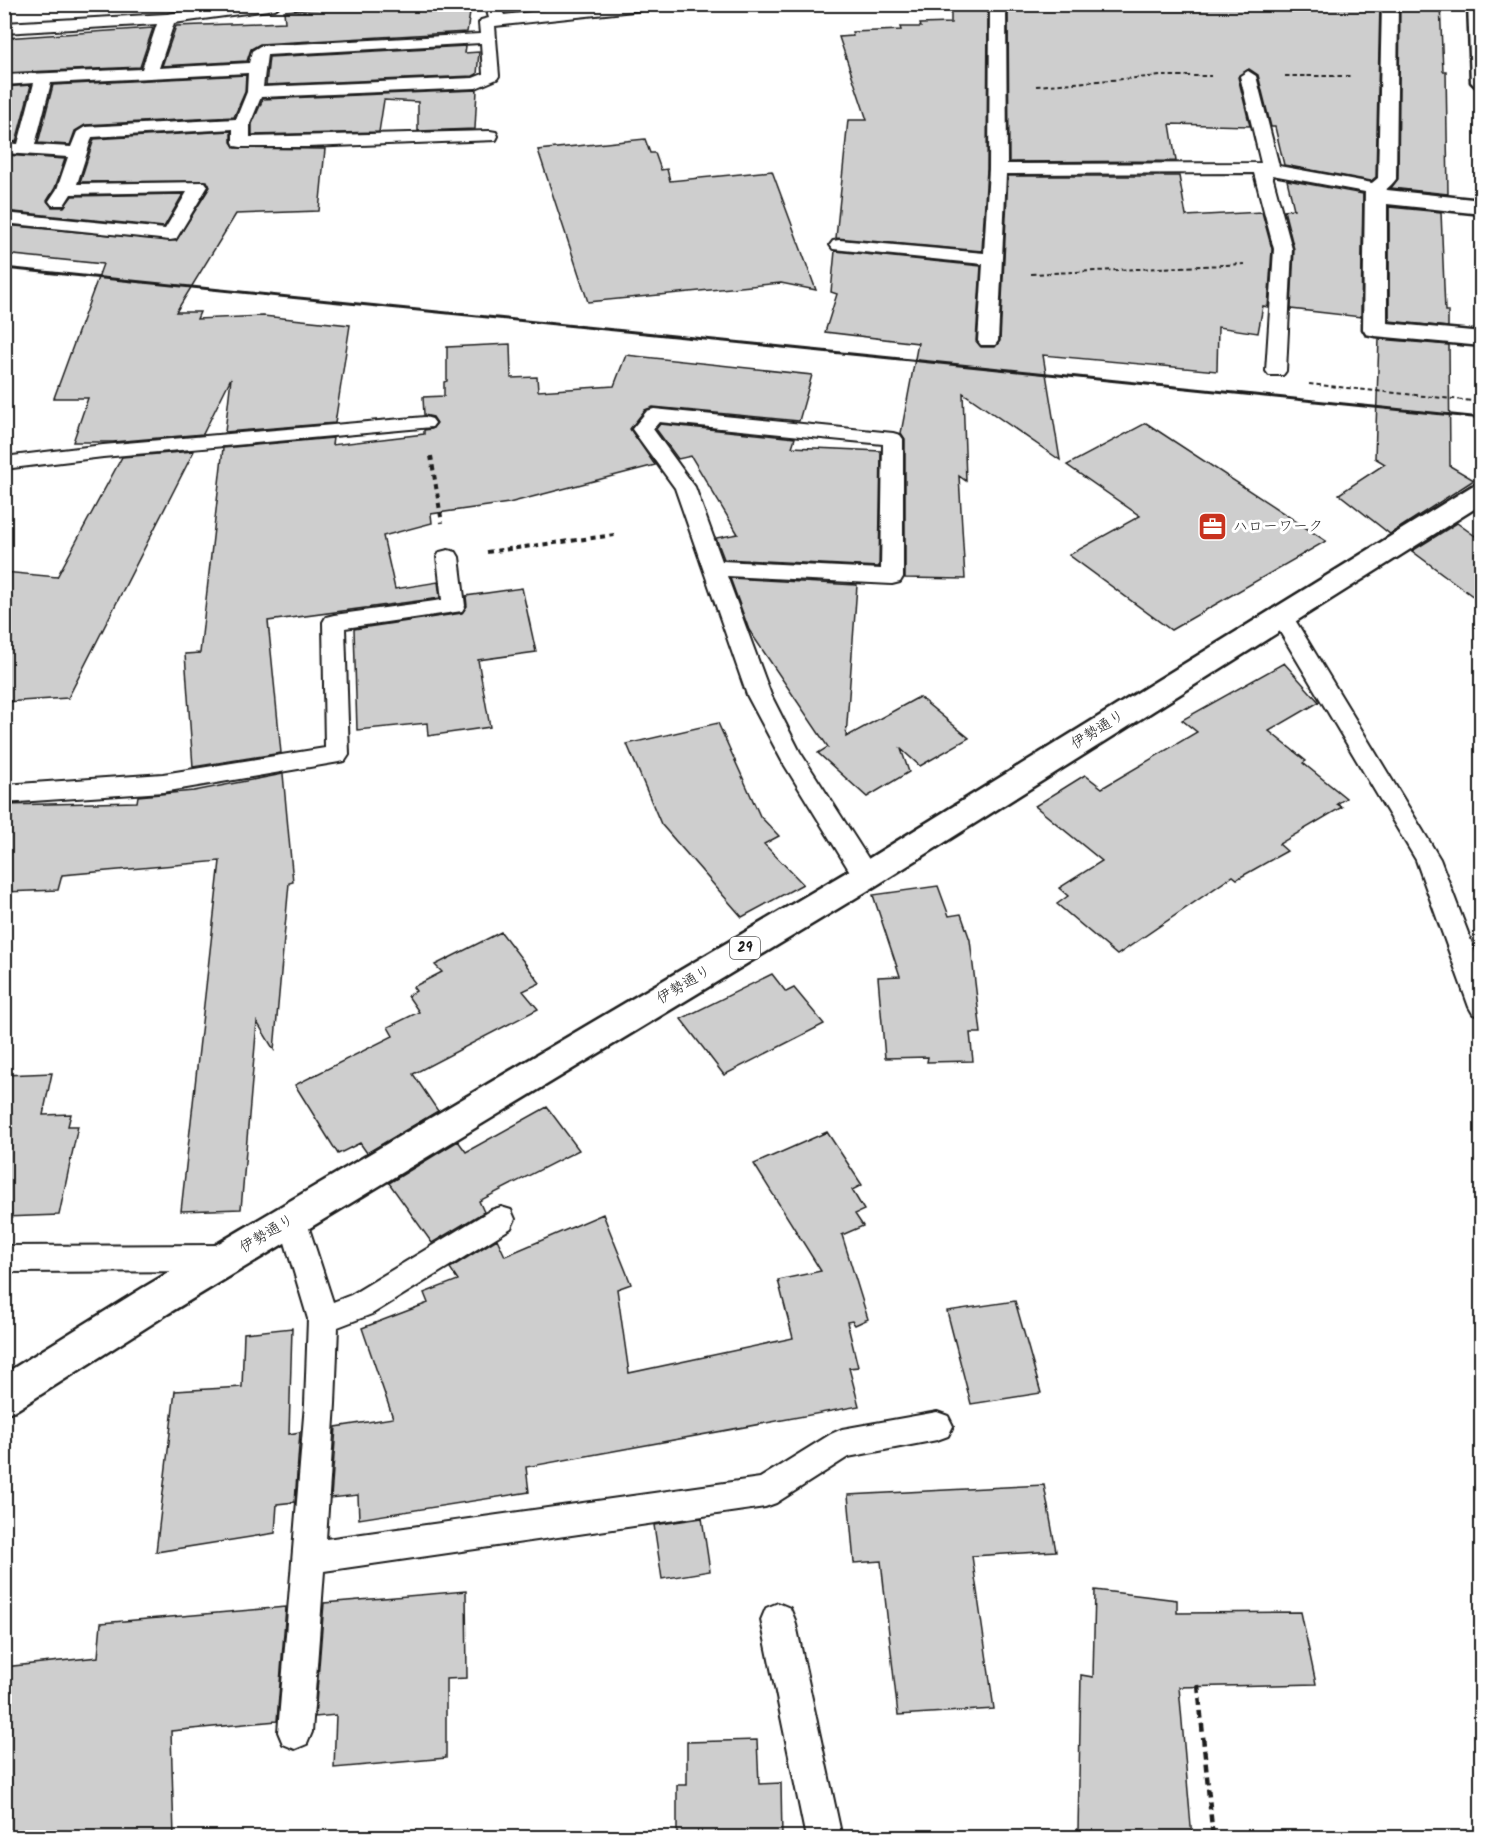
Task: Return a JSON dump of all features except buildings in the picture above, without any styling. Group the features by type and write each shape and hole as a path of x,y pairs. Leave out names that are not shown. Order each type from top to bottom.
{"main road":[{"path":"1479,4 1482,82"},
{"path":"1482,207 1376,193 1375,329 1482,339"},
{"name":"伊勢通り","path":"4,1396 292,1219 866,876 1281,615 1482,492"}],"lane":[{"path":"4,28 167,19 275,4"},
{"path":"492,4 498,20"},
{"path":"255,92 476,83 491,76 486,38 487,22 652,4"},
{"path":"988,341 998,169 998,4"},
{"path":"998,169 1266,169 1376,193 1387,179 1390,4"},
{"path":"149,73 167,19"},
{"path":"486,38 260,51 256,68 255,92 242,124 242,142 490,136"},
{"path":"4,80 256,68"},
{"path":"1248,76 1283,249 1276,371"},
{"path":"25,150 44,78"},
{"path":"46,222 66,189 85,132 242,124"},
{"path":"4,148 78,153"},
{"path":"4,218 170,235 199,186 66,189"},
{"path":"839,244 992,268"},
{"path":"713,568 892,577 893,439 654,416 642,429 685,487 713,568 759,695 790,755 866,876"},
{"path":"4,463 425,423"},
{"path":"4,794 163,783 337,755 333,622 454,606 448,557"},
{"path":"1281,615 1428,859 1482,1007"},
{"path":"292,1219 323,1319 320,1404 295,1732"},
{"path":"323,1319 361,1305 501,1219"},
{"path":"4,1259 228,1258"},
{"path":"308,1557 765,1492 842,1444 937,1426"},
{"path":"778,1620 824,1838"}],"path":[{"path":"998,89 1161,76 1389,76"},
{"path":"992,268 1282,262"},
{"path":"1276,371 1276,380 1482,402"},
{"path":"425,423 448,557 615,535"},
{"path":"1198,1685 1213,1838"}],"railway":[{"path":"4,268 1482,418"}],"place":[{"name":"ハローワーク","path":"1212,527"}]}
